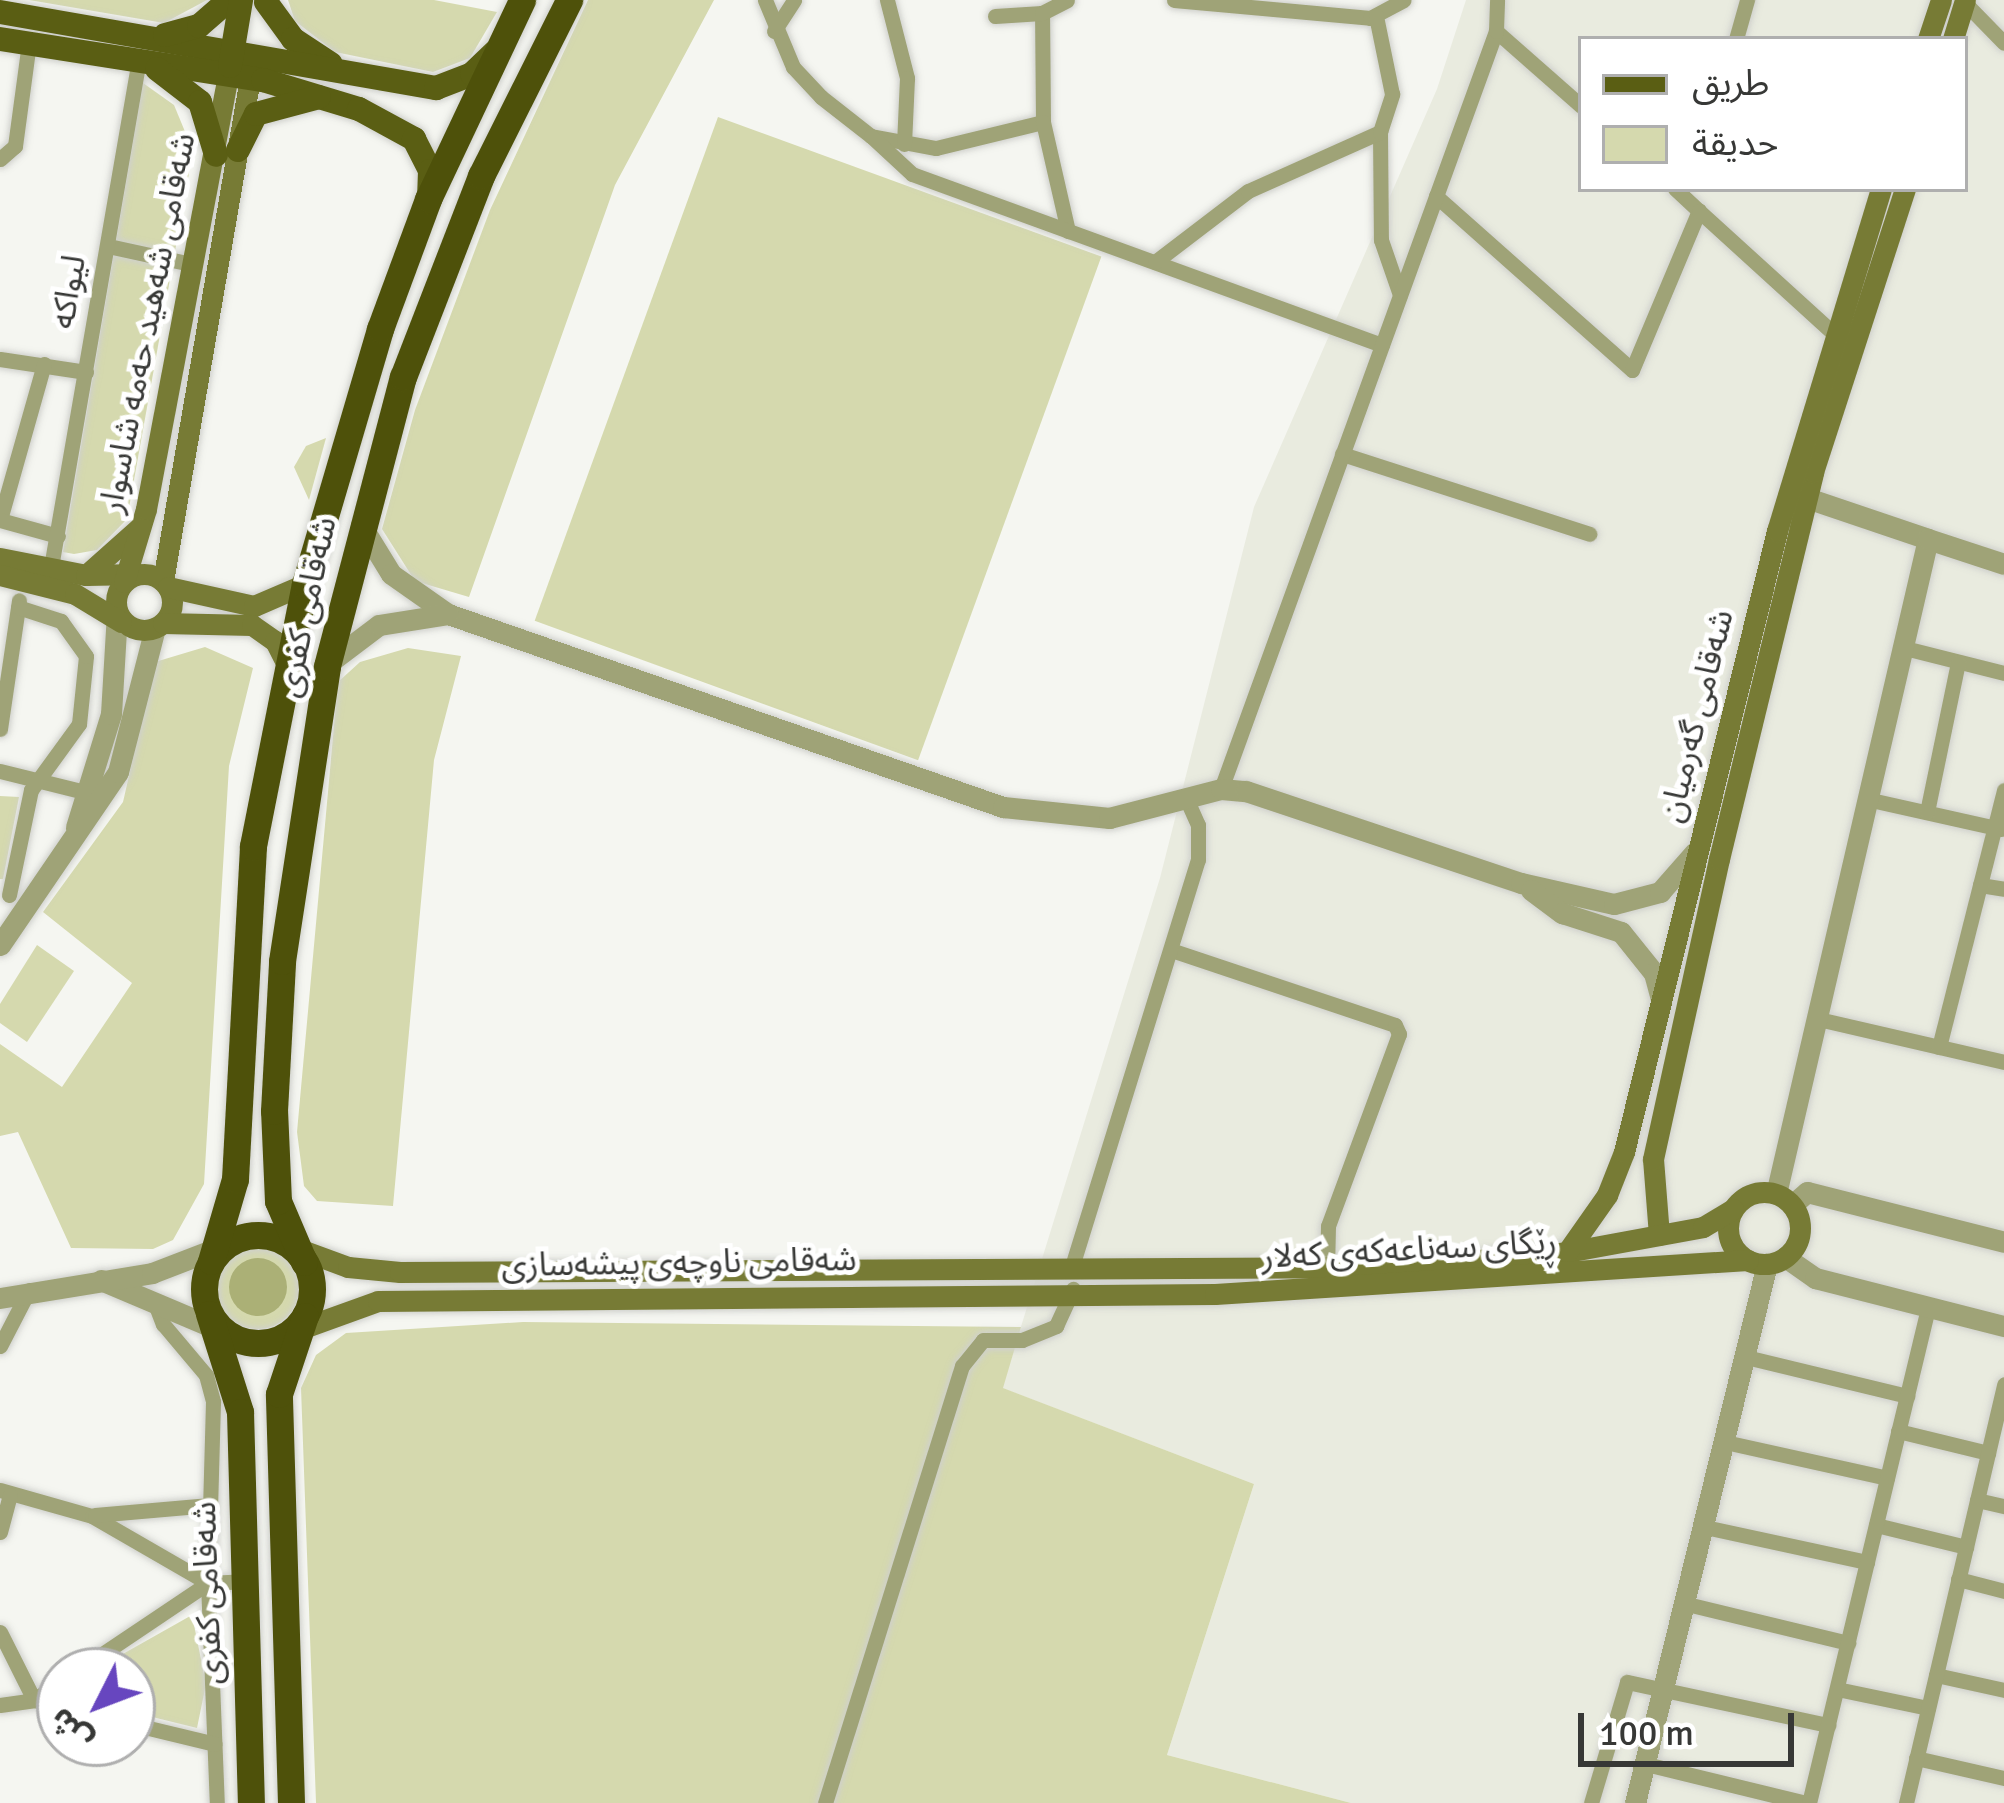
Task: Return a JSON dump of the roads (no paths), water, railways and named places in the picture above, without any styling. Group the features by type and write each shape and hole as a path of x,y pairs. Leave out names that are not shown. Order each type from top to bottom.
{"highway":[{"name":"شەقامی کفری","path":"217,1251 235,1179 253,846 305,584 350,415 428,199 522,0"},
{"name":"شەقامی کفری","path":"298,1252 276,1187 275,1090 282,961 327,666 361,524 423,322 482,176 568,0"},
{"path":"291,1803 279,1394 312,1283 298,1252 260,1235 217,1251 203,1287 216,1325 266,1343 299,1326"},
{"name":"شەقامی کفری","path":"216,1325 240,1412 251,1803"}],"main road":[{"path":"0,39 144,48 199,26 229,0"},
{"path":"1929,36 1941,0"},
{"path":"241,65 258,1"},
{"path":"258,1 293,39 344,71"},
{"path":"1954,36 1965,1"},
{"path":"0,13 144,48 241,65 344,71 447,87 496,50"},
{"path":"144,48 200,102 227,153 256,114 323,96"},
{"path":"241,65 408,133 430,171 428,199"},
{"name":"شەقامی شەهید حەمە شاسوار","path":"159,626 172,606 165,584 241,65"},
{"name":"شەقامی شەهید حەمە شاسوار","path":"120,619 143,523 191,264 227,153"},
{"name":"شەقامی گەرمیان","path":"1567,1252 1607,1195 1634,1111 1743,668 1834,334 1880,192"},
{"name":"شەقامی گەرمیان","path":"1659,1235 1651,1178 1662,1118 1808,497 1904,192"},
{"path":"86,574 143,523"},
{"path":"0,558 130,577 254,606 305,584"},
{"path":"11,577 84,597 120,619 159,626 252,625 275,641 290,669"},
{"path":"1743,668 1767,675"},
{"path":"1634,1111 1662,1118"},
{"path":"1756,1192 1784,1200 1800,1233 1766,1260 1730,1238 1733,1209 1756,1192"},
{"name":"ڕێگای سەناعەکەی کەلار","path":"1073,1263 1327,1269 1567,1252 1703,1227 1733,1209"},
{"name":"شەقامی ناوچەی پیشەسازی","path":"298,1252 349,1267 400,1272 1073,1263"},
{"name":"ڕێگای سەناعەکەی کەلار","path":"1073,1289 1396,1288 1766,1260"},
{"path":"1073,1263 1073,1289"},
{"name":"شەقامی ناوچەی پیشەسازی","path":"299,1326 379,1301 1073,1289"}],"street":[{"path":"765,0 774,31 793,67 912,174 1382,345"},
{"path":"887,0 907,78 904,144"},
{"path":"995,16 1042,13 1066,0"},
{"path":"1174,0 1376,16 1404,0"},
{"path":"1221,789 1496,31 1497,0"},
{"path":"1737,36 1747,0"},
{"path":"774,31 798,1"},
{"path":"1965,1 2004,43"},
{"path":"1042,13 1043,122 1068,231"},
{"path":"1376,16 1392,94 1380,132 1381,240 1400,295"},
{"path":"1496,31 1578,103"},
{"path":"0,159 15,146 29,43"},
{"name":"لیواکە","path":"51,567 144,48"},
{"path":"871,136 936,148 1043,122"},
{"path":"1155,262 1248,191 1380,132"},
{"path":"1678,192 1834,334"},
{"path":"1436,196 1632,370 1699,211"},
{"path":"108,246 191,264"},
{"path":"0,358 86,372"},
{"path":"44,364 0,520 58,536"},
{"path":"1342,454 1589,534"},
{"path":"1808,497 2004,564"},
{"path":"361,524 391,574 448,614 1016,811 1109,818 1221,789 1598,903 1630,902 1670,885 1698,847"},
{"path":"1928,539 1818,1019 1784,1200 1807,1192 2004,1242"},
{"path":"0,729 17,607 11,577"},
{"path":"0,944 31,790 79,724 86,656 62,621 17,607"},
{"path":"327,666 380,625 448,614"},
{"path":"68,850 89,793 109,768 120,619"},
{"path":"13,896 68,850 109,768 159,626"},
{"path":"1900,647 2004,673"},
{"path":"1927,812 1958,662"},
{"path":"0,771 89,793"},
{"path":"1939,1047 1980,885 2000,829 2004,790"},
{"path":"1073,1263 1201,843 1187,800"},
{"path":"1871,800 2000,829"},
{"path":"1521,883 1562,913 1621,932 1654,973 1661,1000"},
{"path":"1980,885 2004,889"},
{"path":"1171,950 1395,1025 1399,1034 1328,1226 1327,1269"},
{"path":"1818,1019 2004,1062"},
{"path":"0,1298 166,1270 217,1251"},
{"path":"1635,1803 1667,1690 1766,1260 1815,1278 2004,1326"},
{"path":"101,1280 216,1325"},
{"path":"825,1803 962,1366 983,1340 1022,1340 1056,1326 1073,1289"},
{"path":"0,1346 29,1290"},
{"path":"154,1301 209,1389 208,1583 217,1803"},
{"path":"1646,1764 1808,1803 1928,1308"},
{"path":"1746,1357 1906,1396"},
{"path":"1906,1803 2004,1384"},
{"path":"1898,1431 1988,1453"},
{"path":"1725,1442 1887,1478"},
{"path":"0,1532 5,1492 92,1516 208,1583"},
{"path":"1977,1499 2004,1506"},
{"path":"92,1516 210,1505"},
{"path":"1876,1525 1966,1546"},
{"path":"1705,1527 1867,1562"},
{"path":"1958,1580 2004,1591"},
{"path":"113,1647 208,1583 243,1581"},
{"path":"1687,1604 1848,1643"},
{"path":"0,1632 34,1700 0,1705"},
{"path":"1936,1675 2004,1690"},
{"path":"1591,1803 1627,1682 1828,1725"},
{"path":"1837,1689 1928,1708"},
{"path":"156,1730 215,1744"},
{"path":"1916,1758 2004,1778"}]}
